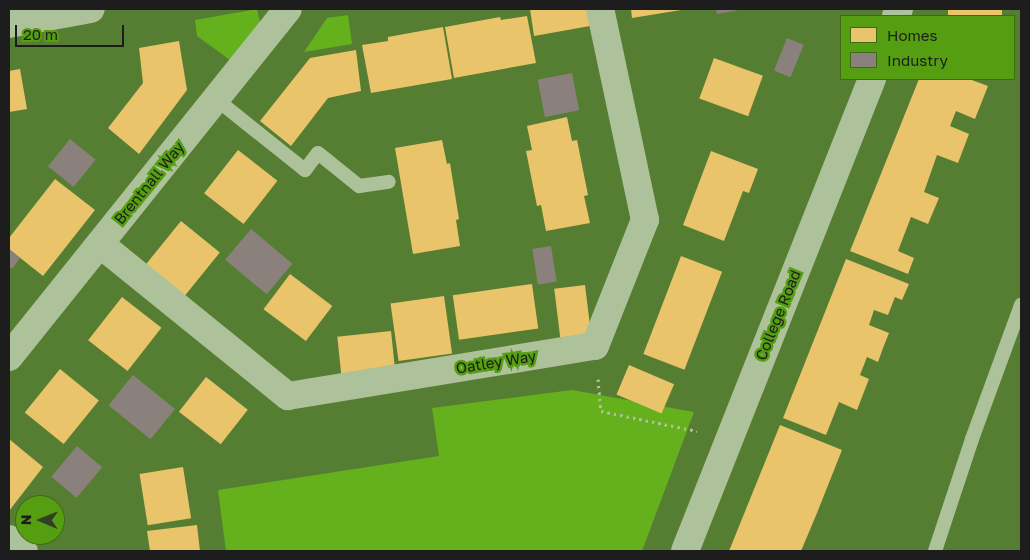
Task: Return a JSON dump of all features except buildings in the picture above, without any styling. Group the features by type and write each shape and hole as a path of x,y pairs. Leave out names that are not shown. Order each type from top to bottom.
{"street":[{"path":"9,24 91,9"},
{"name":"Brentnall Way","path":"9,356 288,9"},
{"path":"595,346 645,220 600,9"},
{"name":"College Road","path":"685,551 872,80"},
{"name":"Oatley Way","path":"100,244 288,396 595,346"},
{"path":"9,539 24,551"}],"lane":[{"path":"216,98 305,170 318,153 359,186 389,182"},
{"path":"935,551 978,421 1021,305"}],"path":[{"path":"595,346 601,411 730,438"}],"green space":[{"path":"257,9 261,27 234,63 197,36 195,20"},
{"path":"348,15 352,44 304,52 327,18"},
{"path":"572,390 694,412 642,551 226,551 218,490 439,456 432,408"}]}
